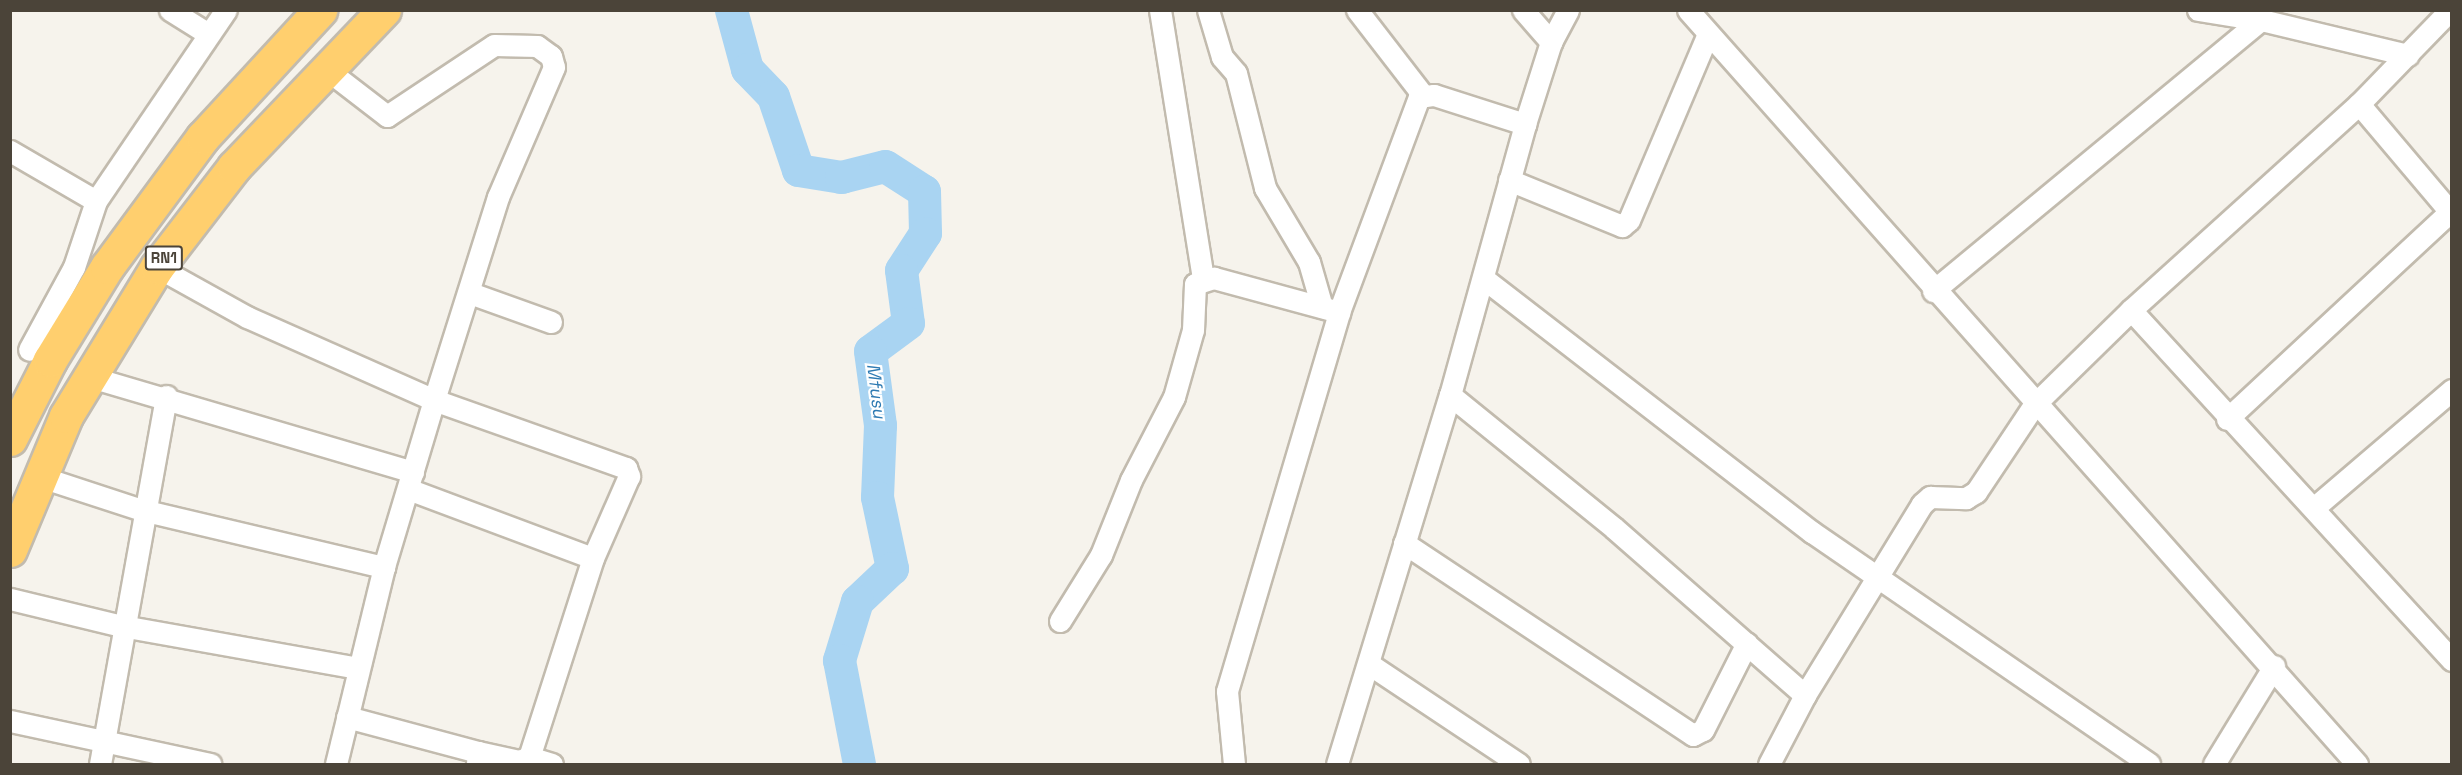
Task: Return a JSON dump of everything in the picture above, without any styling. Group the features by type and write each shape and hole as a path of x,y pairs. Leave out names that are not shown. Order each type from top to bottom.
{"highway":[{"name":"RN1","path":"10,439 30,351 107,267 203,137 320,10"},
{"name":"RN1","path":"10,550 38,476 87,376 157,267 234,167 384,10"}],"street":[{"path":"170,10 207,33"},
{"path":"30,351 74,267 96,201 207,33 226,10"},
{"path":"1160,10 1203,278"},
{"path":"1208,10 1222,57 1236,73 1265,188 1309,262 1330,309"},
{"path":"1356,10 1422,94 1525,124"},
{"path":"1523,10 1551,42"},
{"path":"1337,765 1450,395 1525,124 1551,42 1568,10"},
{"path":"1688,10 2034,405 2274,666 2358,765"},
{"path":"2198,10 2261,20 2408,56"},
{"path":"1769,765 1805,695 1922,504 1930,497 1966,498 1976,492 2034,405 2130,310 2360,104 2450,10"},
{"path":"1933,291 2261,20"},
{"path":"1509,180 1622,226 1629,220 1708,34"},
{"path":"326,69 387,116 398,113 479,50 523,44 551,56 555,67 498,197 470,293 434,400 384,567 336,765"},
{"path":"1234,765 1227,691 1330,309 1422,94"},
{"path":"2227,420 2451,213 2360,104"},
{"path":"10,151 96,201"},
{"path":"157,267 247,317 434,400 626,468 629,476 593,558 530,757"},
{"path":"1203,278 1330,309"},
{"path":"1060,621 1101,555 1131,480 1174,398 1193,330 1195,284 1203,278"},
{"path":"1483,278 1877,576 2149,765"},
{"path":"470,293 551,322"},
{"path":"2130,310 2227,420 2316,506 2451,660"},
{"path":"87,376 166,396 411,480 593,558"},
{"path":"2316,506 2451,390"},
{"path":"1450,395 1747,643 1805,695"},
{"path":"100,765 142,510 166,396"},
{"path":"38,476 142,510 384,567"},
{"path":"1404,543 1693,735 1702,730 1747,643"},
{"path":"10,598 122,626 358,668"},
{"path":"1369,664 1519,765"},
{"path":"2214,765 2274,666"},
{"path":"347,717 478,758 519,761 530,757 552,765"},
{"path":"10,721 210,765"}],"waterway":[{"name":"Mfusu","path":"731,10 747,69 773,96 798,170 841,177 885,166 924,191 925,233 901,270 908,323 870,351 880,425 877,497 892,568 857,601 839,660 859,764"}]}
